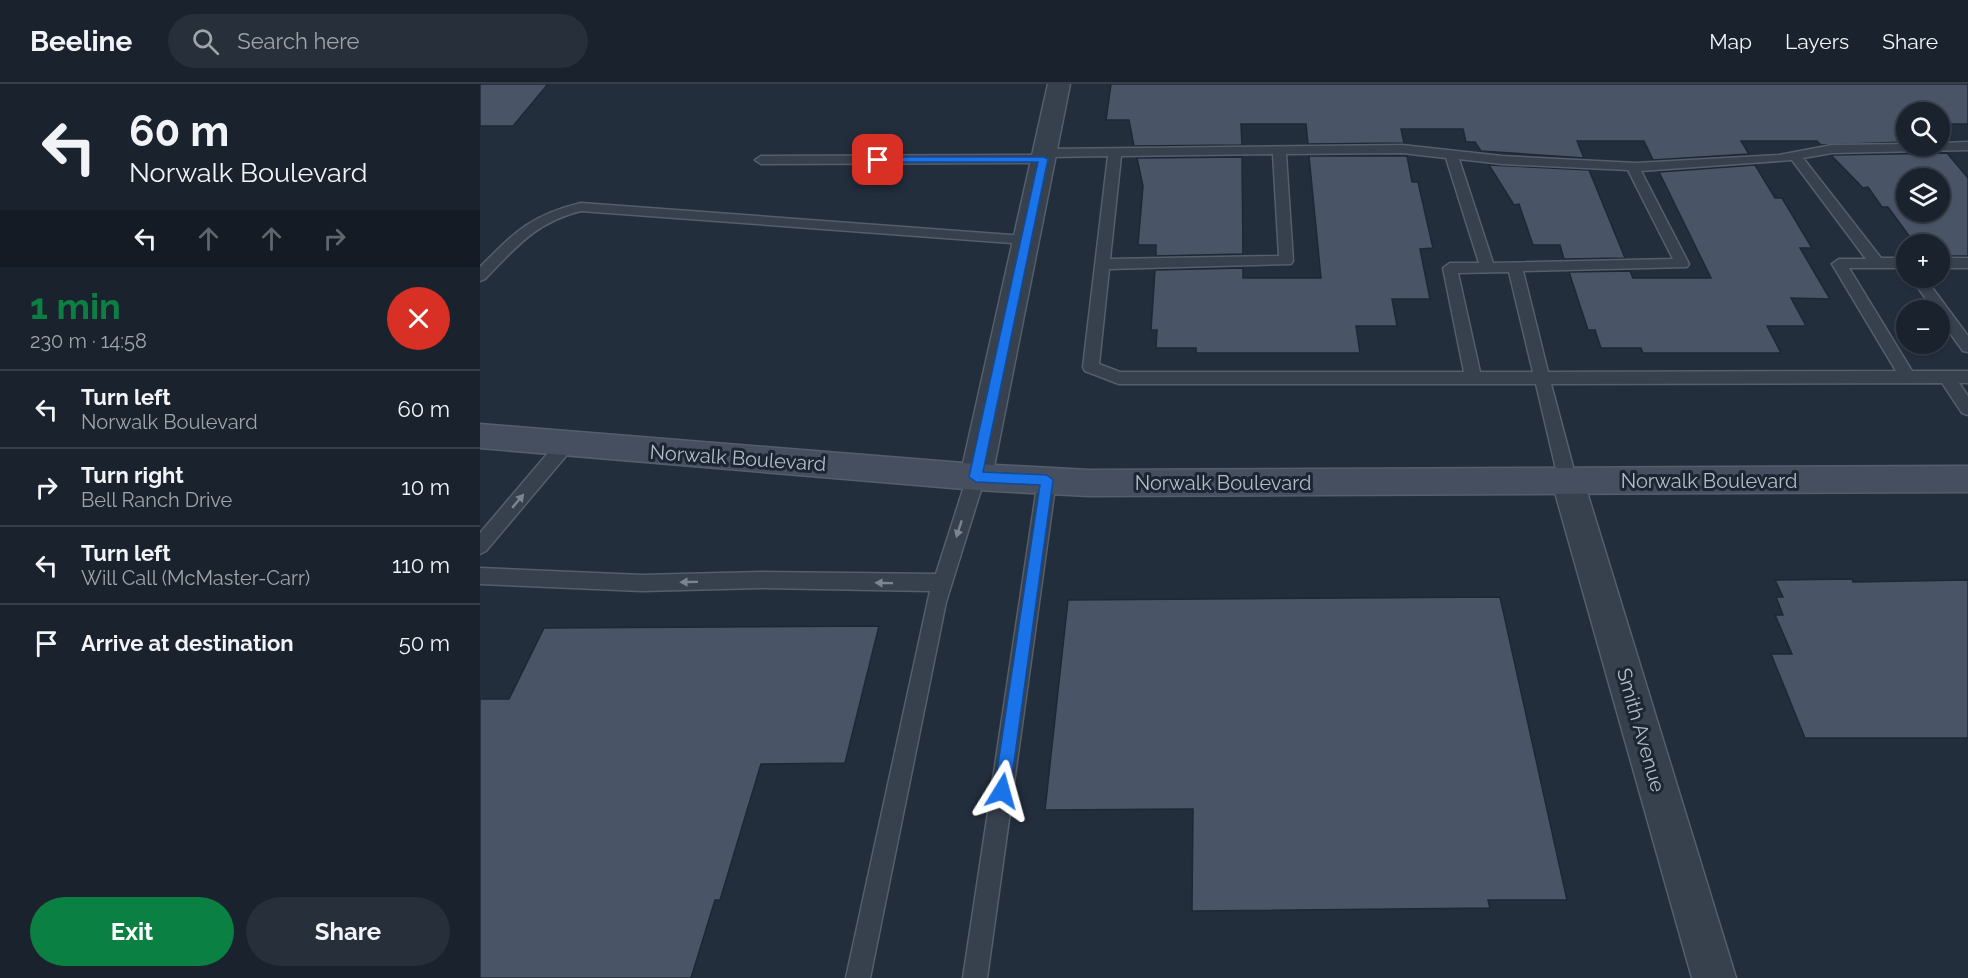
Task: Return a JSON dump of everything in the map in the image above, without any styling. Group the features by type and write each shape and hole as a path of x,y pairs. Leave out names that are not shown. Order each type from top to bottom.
{"main road":[{"name":"Norwalk Boulevard","path":"480,437 976,477 1089,483 1968,479"}],"street":[{"path":"976,477 1059,84"},
{"name":"Smith Avenue","path":"1568,482 1714,978"}],"lane":[{"path":"761,160 1402,149 1502,160 1632,166 1779,159 1832,149 1968,146"},
{"path":"1103,264 1286,261 1279,150"},
{"path":"1116,153 1091,367 1119,378 1968,377"},
{"path":"1451,154 1486,267"},
{"path":"1796,156 1877,263"},
{"path":"1473,378 1450,268 1682,264 1632,166"},
{"path":"480,276 527,228 561,211 581,207 1026,240"},
{"path":"1896,263 1839,264 1907,377"},
{"path":"1950,263 1968,263"},
{"path":"1515,267 1568,482"},
{"path":"1925,288 1968,347"},
{"path":"1946,377 1968,409"},
{"path":"480,546 565,445"},
{"path":"858,978 942,582 976,477"},
{"path":"975,978 1047,480"},
{"path":"480,576 642,583 942,582"}],"building":[{"path":"480,84 548,84 513,126 480,126"},
{"path":"1111,84 1968,84 1968,124 1950,124 1950,102 1896,102 1896,142 1821,145 1817,141 1741,141 1749,154 1653,160 1644,141 1577,141 1584,158 1481,151 1475,142 1466,142 1463,129 1401,129 1404,143 1308,144 1306,124 1241,124 1242,145 1134,146 1129,120 1106,120"},
{"path":"1831,155 1950,156 1968,178 1968,256 1950,256 1950,234 1908,234 1899,222 1950,222 1950,168 1896,168 1896,218 1888,207 1882,207 1868,187 1863,188"},
{"path":"1309,156 1407,156 1412,182 1418,182 1433,248 1420,249 1430,299 1392,299 1397,326 1356,326 1360,353 1196,353 1196,348 1156,348 1157,330 1151,330 1155,270 1243,268 1243,278 1321,278"},
{"path":"1242,157 1243,254 1156,256 1156,245 1138,245 1143,186 1137,158"},
{"path":"1489,165 1589,170 1625,258 1564,259 1560,245 1533,245 1519,204 1514,205"},
{"path":"1755,165 1775,198 1782,198 1812,248 1800,248 1830,299 1791,298 1806,326 1767,326 1781,353 1643,353 1641,348 1601,348 1595,330 1588,330 1569,272 1630,271 1633,278 1711,278 1659,172"},
{"path":"1852,579 1853,582 1968,580 1968,738 1805,738 1771,654 1792,654 1775,615 1783,615 1776,597 1783,597 1775,580"},
{"path":"1500,597 1567,900 1488,900 1490,908 1192,911 1193,809 1045,810 1068,600"},
{"path":"879,626 845,763 761,764 720,900 715,900 691,978 480,978 480,699 509,699 544,628"}],"route":[{"path":"878,160 1043,159 976,477 1047,480 1002,791"}]}
